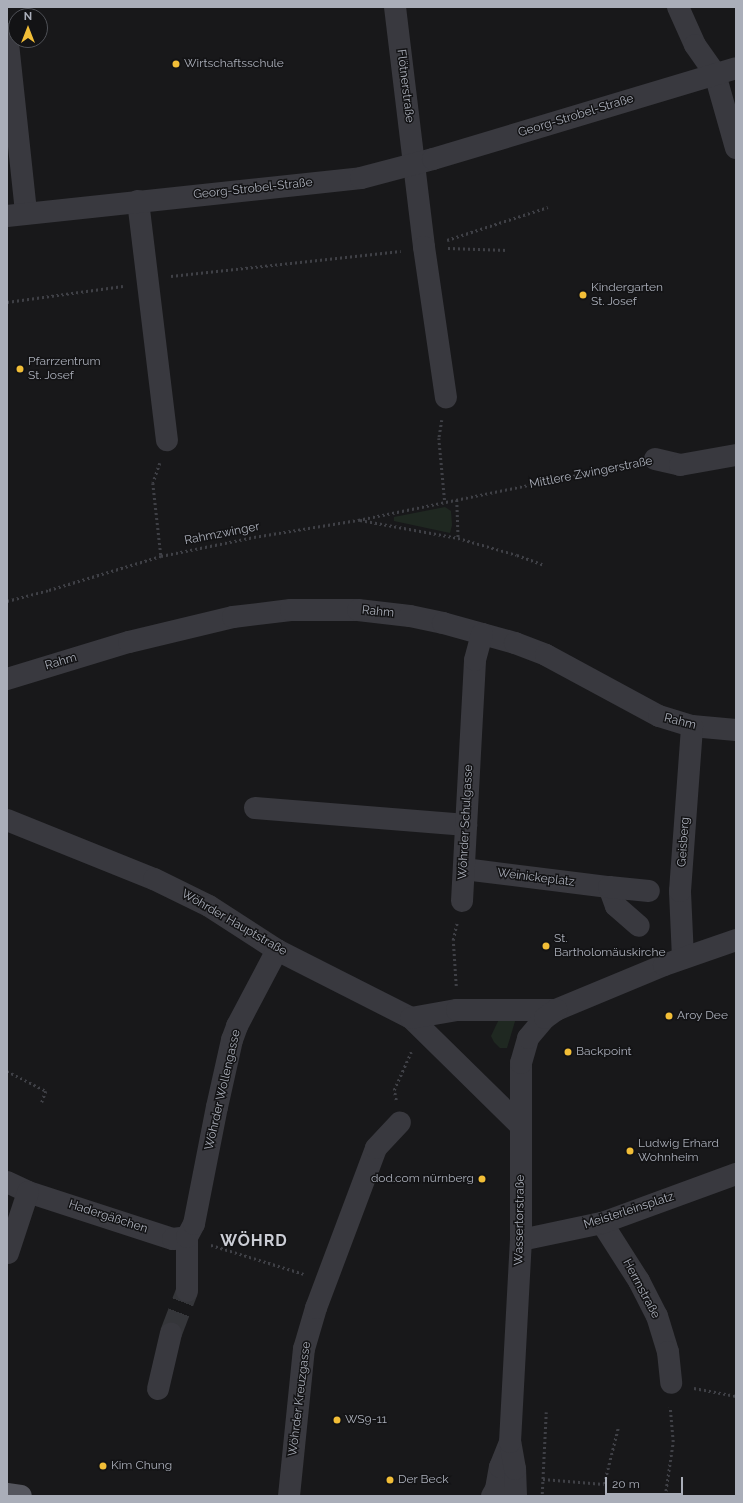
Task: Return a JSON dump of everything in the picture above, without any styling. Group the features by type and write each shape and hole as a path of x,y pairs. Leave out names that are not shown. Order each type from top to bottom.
{"main road":[{"path":"7,1494 21,1496"}],"street":[{"name":"Flötnerstraße","path":"395,7 415,164"},
{"path":"678,7 695,45 715,74 736,148"},
{"path":"7,34 17,214"},
{"name":"Georg-Strobel-Straße","path":"17,214 361,178 415,164 736,68"},
{"path":"415,164 413,249 446,397"},
{"path":"138,201 167,440"},
{"name":"Mittlere Zwingerstraße","path":"655,458 680,465 736,455"},
{"name":"Rahm","path":"7,679 161,633 261,612 312,609 382,612 443,623 515,643 546,655 660,716 692,726 736,730"},
{"name":"Wöhrder Schulgasse","path":"462,901 475,660 482,634"},
{"name":"Geisberg","path":"683,958 680,891 692,726"},
{"path":"255,808 466,825"},
{"name":"Wöhrder Hauptstraße","path":"7,820 154,878 209,906 277,950 417,1023 521,1126"},
{"name":"Weinickeplatz","path":"464,869 649,891"},
{"path":"609,887 616,906 639,926"},
{"path":"417,1023 457,1010 556,1010 683,958 736,940"},
{"name":"Wöhrder Wollengasse","path":"187,1237 194,1224 232,1040 237,1026 277,950"},
{"name":"Wassertorstraße","path":"516,1496 515,1469 510,1442 521,1240 521,1063 523,1051 531,1034 545,1018 556,1010"},
{"name":"Wöhrder Kreuzgasse","path":"289,1496 304,1349 325,1281 376,1148 400,1122"},
{"name":"Meisterleinsplatz","path":"521,1240 602,1223 736,1174"},
{"name":"Hadergäßchen","path":"7,1182 28,1192 173,1239 187,1237"},
{"path":"8,1253 28,1192"},
{"name":"Herrnstraße","path":"602,1223 639,1281 657,1316 668,1352 671,1384"},
{"path":"187,1237 187,1291"},
{"path":"158,1389 172,1333"},
{"name":"Wassertorstraße","path":"492,1496 496,1489 500,1467 510,1442"}],"path":[{"path":"455,237 548,207"},
{"path":"193,273 413,249 508,250"},
{"path":"7,302 130,285"},
{"path":"445,502 439,438 446,397"},
{"path":"161,556 154,483 167,440"},
{"name":"Mittlere Zwingerstraße","path":"445,502 655,458"},
{"path":"456,500 458,538"},
{"name":"Rahmzwinger","path":"7,601 50,590 161,556 254,537 358,520 445,502"},
{"path":"358,520 458,538 517,555 542,564"},
{"path":"457,1010 453,940 462,901"},
{"path":"400,1122 394,1090 417,1023"},
{"path":"7,1071 46,1091 42,1102"},
{"path":"187,1237 325,1281"},
{"path":"665,1496 673,1442 670,1411 671,1384 736,1396"},
{"path":"542,1496 546,1412"},
{"path":"543,1479 604,1484 618,1428"}],"shaded area":[{"path":"445,507 451,511 452,525 450,533 394,521 394,517"},
{"path":"500,1017 516,1018 507,1048 500,1048 491,1036"}],"tunnel":[{"path":"171,1333 187,1291"}],"place":[{"name":"Wirtschaftsschule","path":"176,64"},
{"name":"Kindergarten St. Josef","path":"583,295"},
{"name":"Pfarrzentrum St. Josef","path":"20,369"},
{"name":"St. Bartholomäuskirche","path":"546,946"},
{"name":"Aroy Dee","path":"669,1016"},
{"name":"Backpoint","path":"568,1052"},
{"name":"Ludwig Erhard Wohnheim","path":"630,1151"},
{"name":"dod.com nürnberg","path":"482,1179"},
{"name":"WS9-11","path":"337,1420"},
{"name":"Kim Chung","path":"103,1466"},
{"name":"Der Beck","path":"390,1480"}],"district":[{"name":"WÖHRD","path":"254,1241"}]}
